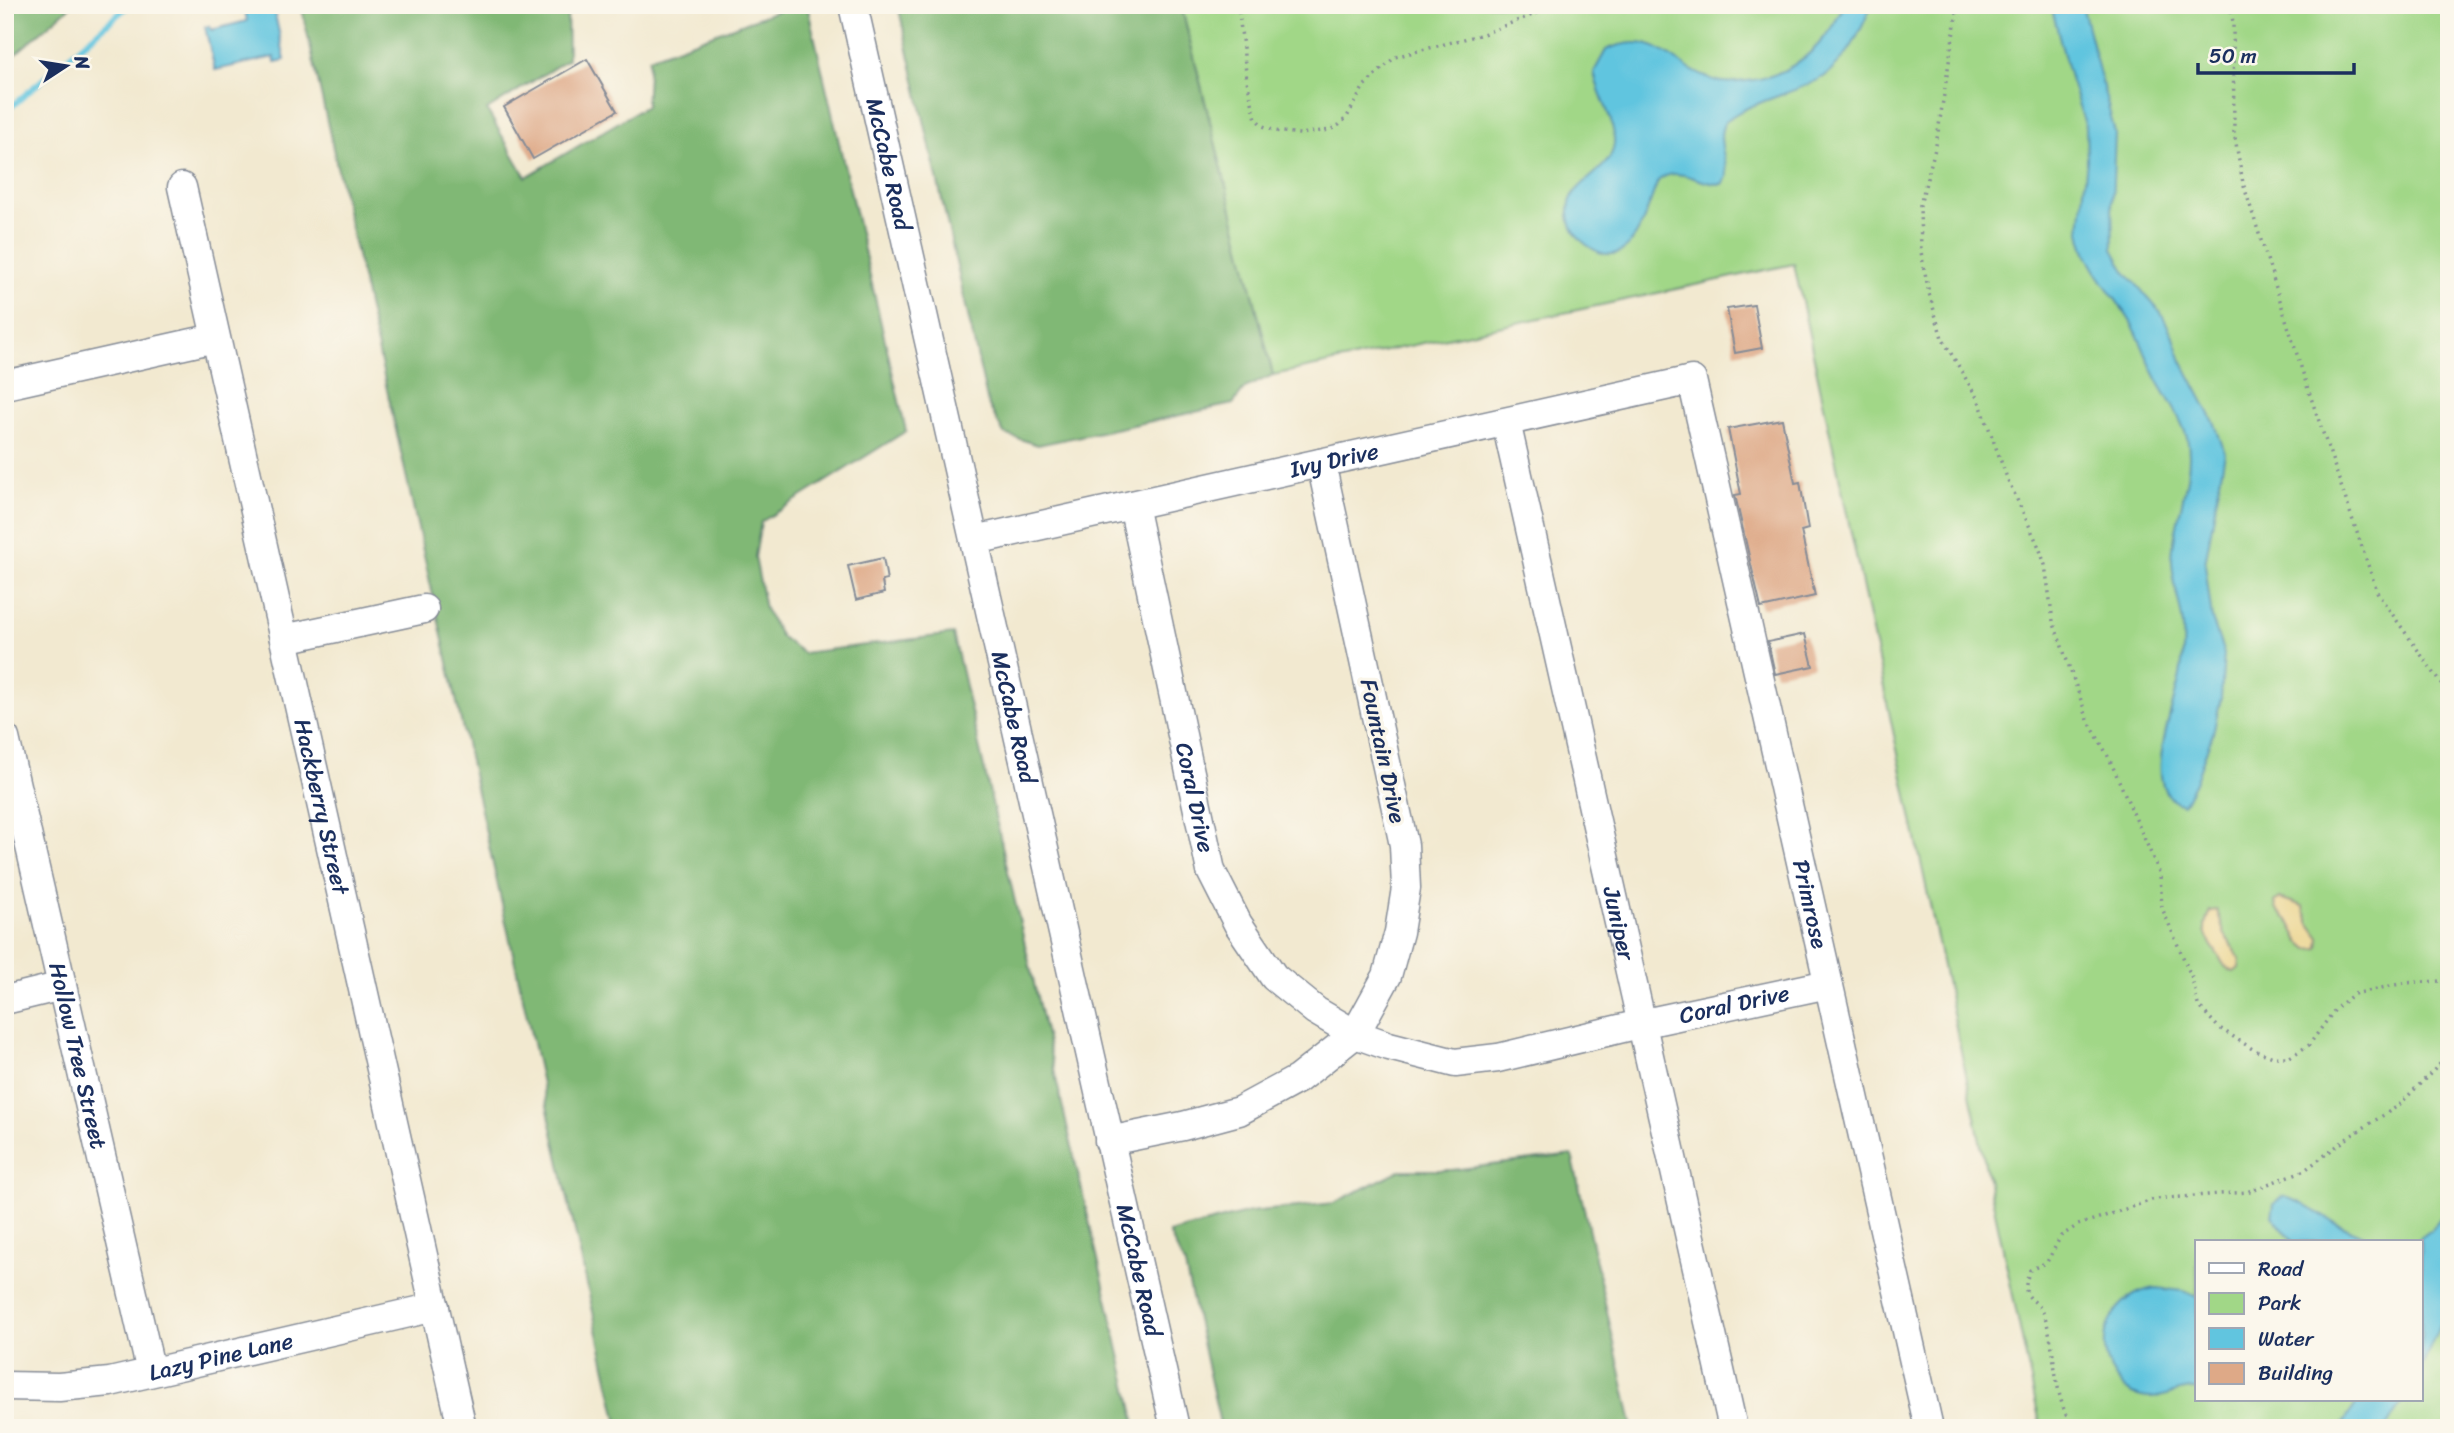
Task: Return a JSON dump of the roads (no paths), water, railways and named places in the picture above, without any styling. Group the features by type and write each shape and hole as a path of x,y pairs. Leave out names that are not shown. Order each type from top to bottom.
{"street":[{"name":"McCabe Road","path":"853,5 1175,1428"},
{"name":"Hackberry Street","path":"182,187 462,1428"},
{"path":"5,385 215,338"},
{"name":"Ivy Drive","path":"975,540 1692,380"},
{"name":"Primrose","path":"1692,380 1929,1428"},
{"name":"Juniper","path":"1506,422 1733,1428"},
{"name":"Fountain Drive","path":"1321,463 1404,845 1406,888 1399,932 1387,976 1355,1034"},
{"name":"Coral Drive","path":"1133,505 1211,871 1238,924 1274,978 1316,1011 1355,1034 1455,1063 1498,1058 1640,1024 1828,984"},
{"path":"284,639 424,609"},
{"name":"Hollow Tree Street","path":"5,738 150,1372"},
{"path":"5,1000 62,986"},
{"path":"1109,1141 1239,1111 1298,1079 1355,1034"},
{"name":"Lazy Pine Lane","path":"5,1386 60,1387 110,1382 435,1307"}],"water":[{"path":"244,5 273,5 285,60 275,62 274,57 215,70 205,27 209,26 211,30 247,21"},
{"path":"1844,5 1872,5 1853,44 1833,69 1815,82 1741,111 1724,124 1721,143 1727,177 1722,184 1681,175 1665,176 1658,181 1642,224 1626,248 1615,254 1602,253 1580,239 1570,222 1570,202 1582,185 1605,163 1614,144 1610,117 1594,72 1606,50 1624,44 1639,43 1651,46 1699,74 1718,81 1763,78 1792,66 1805,57 1827,34"},
{"path":"2051,5 2082,5 2115,133 2113,249 2125,271 2161,313 2182,361 2215,424 2225,453 2205,564 2212,619 2224,654 2221,698 2213,733 2195,782 2183,805 2169,797 2162,784 2161,767 2162,747 2183,657 2183,627 2172,559 2189,466 2187,438 2133,326 2093,267 2083,244 2080,231 2087,159 2086,127"},
{"path":"2283,1196 2373,1240 2291,1240 2272,1216 2274,1204"},
{"path":"2449,1206 2449,1303 2422,1367 2422,1240 2418,1240 2431,1230"},
{"path":"2155,1288 2184,1291 2195,1296 2195,1389 2158,1397 2142,1397 2126,1390 2111,1370 2106,1356 2107,1329 2119,1307 2141,1292"},
{"path":"2358,1402 2403,1402 2385,1428 2340,1428"}],"waterway":[{"path":"5,112 129,5"}]}
